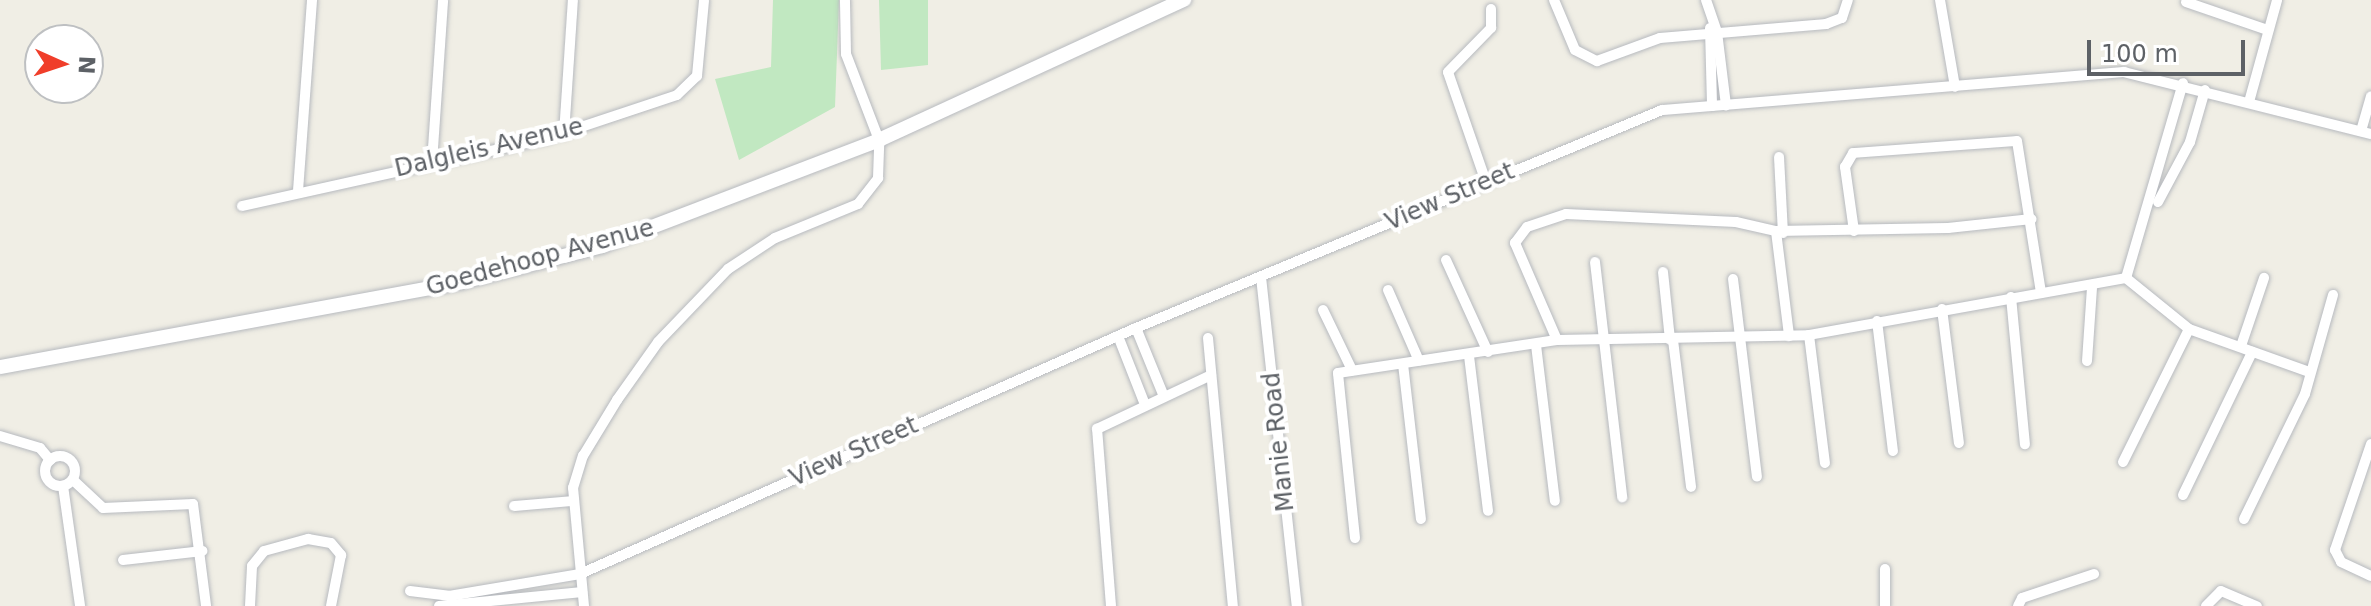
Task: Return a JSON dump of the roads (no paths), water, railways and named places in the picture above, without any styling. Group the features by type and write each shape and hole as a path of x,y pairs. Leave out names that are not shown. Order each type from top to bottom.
{"main road":[{"name":"Goedehoop Avenue","path":"0,367 496,274 650,231 879,140 1184,0"}],"street":[{"path":"298,191 312,0"},
{"path":"432,163 443,0"},
{"path":"564,134 573,0"},
{"name":"Dalgleis Avenue","path":"242,206 298,191 564,134 693,84 704,0"},
{"path":"584,606 572,501 575,473 588,446 658,342 750,252 863,200 882,170 879,140 848,62 845,0"},
{"path":"1554,0 1575,50 1588,60 1651,40 1826,24 1842,18 1848,0"},
{"path":"1706,0 1726,105"},
{"path":"1940,0 1955,87"},
{"path":"2249,102 2277,0"},
{"path":"2186,2 2268,30"},
{"path":"1486,182 1448,72 1491,28 1491,9"},
{"path":"1712,106 1713,32"},
{"name":"View Street","path":"410,591 449,596 580,574 1136,328 1620,124 1662,110 2124,72 2183,83 2366,133"},
{"path":"2126,278 2148,220 2183,83"},
{"path":"2148,220 2190,142 2205,90"},
{"path":"2366,133 2371,96"},
{"path":"1854,231 1845,167 1853,153 2010,140 2022,148 2041,293"},
{"path":"1779,157 1780,232 1789,336"},
{"path":"1557,340 1516,251 1517,237 1527,227 1566,214 1736,222 1780,232 1854,231 2032,219"},
{"path":"1446,260 1488,352"},
{"path":"1595,262 1622,497"},
{"path":"1663,272 1691,487"},
{"name":"Manie Road","path":"1261,277 1297,606"},
{"path":"1355,538 1335,380 1352,370 1469,356 1557,340 1742,340 1809,335 2011,297 2092,288 2126,278"},
{"path":"2126,278 2189,329 2309,372"},
{"path":"2241,346 2264,278"},
{"path":"1733,279 1757,477"},
{"path":"2087,361 2092,288"},
{"path":"1388,290 1419,361"},
{"path":"2244,519 2300,407 2333,295"},
{"path":"2011,297 2025,444"},
{"path":"1942,309 1959,443"},
{"path":"1323,310 1352,370"},
{"path":"1877,321 1893,451"},
{"path":"1136,328 1163,394"},
{"path":"2123,462 2189,329"},
{"path":"1809,335 1825,463"},
{"path":"1118,336 1144,402"},
{"path":"1208,338 1233,606"},
{"path":"1536,345 1555,501"},
{"path":"2183,495 2252,352"},
{"path":"1469,356 1488,511"},
{"path":"1403,364 1421,519"},
{"path":"1111,606 1093,440 1109,418 1211,375"},
{"path":"0,436 40,448 50,460 72,462 68,483 80,606"},
{"path":"2371,444 2335,550 2341,562 2371,576"},
{"path":"50,460 46,476 68,483 103,508 193,504 202,551 206,606"},
{"path":"2358,481 2371,488"},
{"path":"514,506 572,501"},
{"path":"250,606 252,566 264,551 308,539 331,543 341,555 331,606"},
{"path":"123,560 202,551"},
{"path":"1885,569 1885,606"},
{"path":"2018,606 2022,598 2094,574"},
{"path":"2206,606 2221,591 2257,606"},
{"path":"439,606 582,592"}]}
